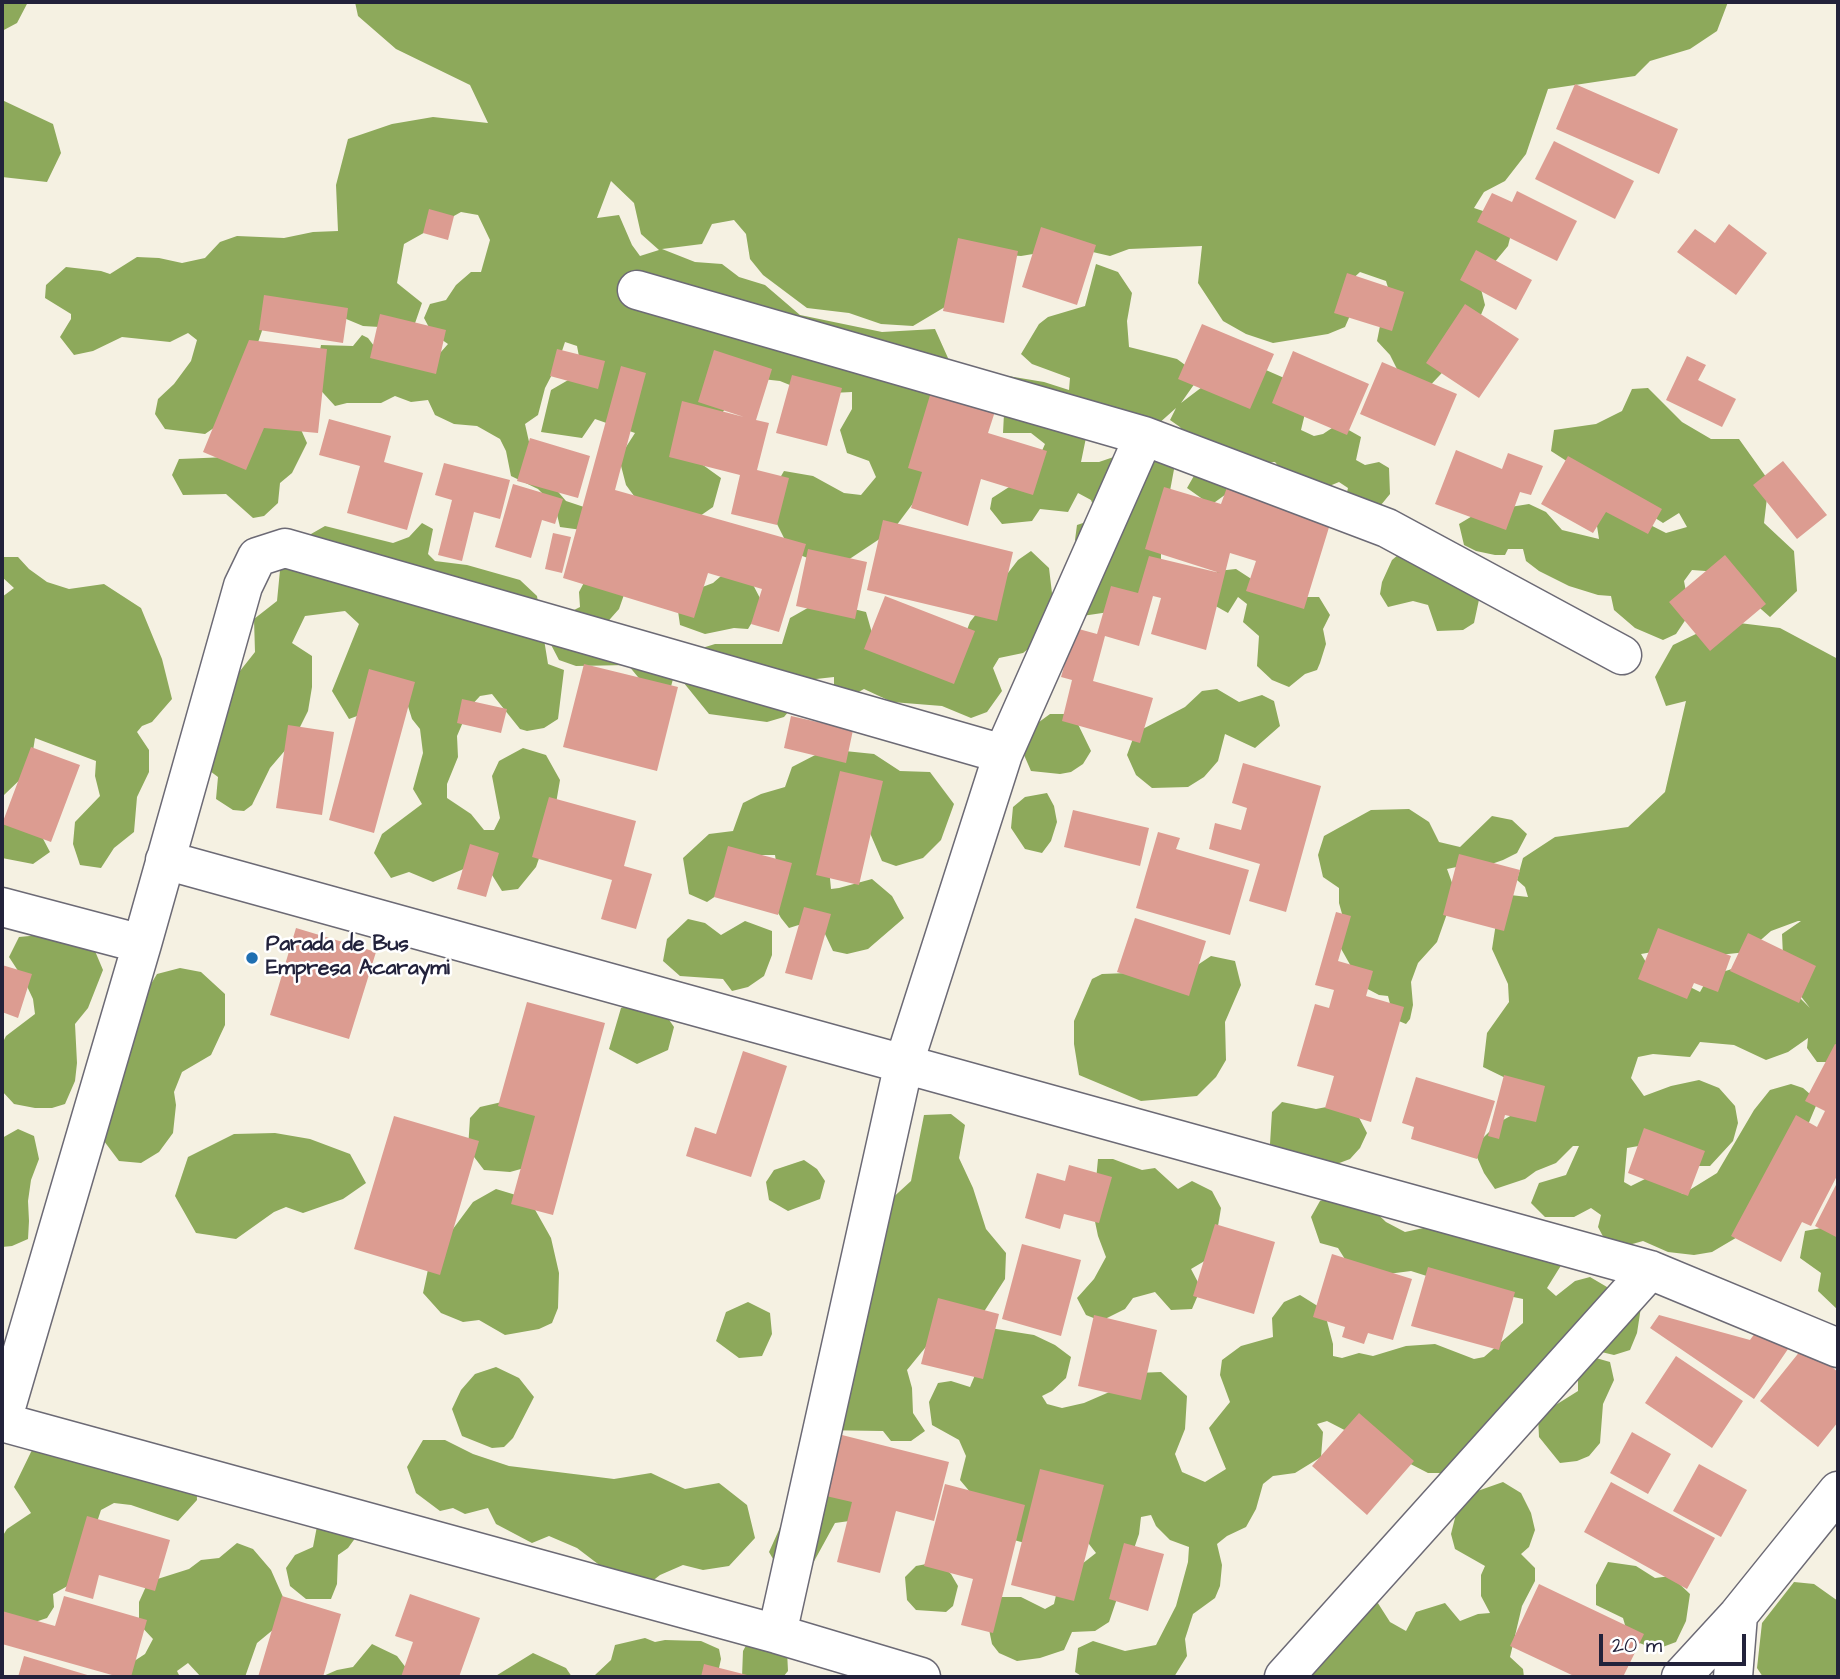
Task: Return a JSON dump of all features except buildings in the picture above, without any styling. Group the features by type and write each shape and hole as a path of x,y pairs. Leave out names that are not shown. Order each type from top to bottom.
{"street":[{"path":"637,290 1144,436 1387,528 1622,655"},
{"path":"777,1634 904,1063 1003,754 1144,436"},
{"path":"921,1677 777,1634 2,1422 142,944 243,586 257,558 285,548 1003,754"},
{"path":"165,860 1650,1270 1838,1349"},
{"path":"2,907 142,944"},
{"path":"1284,1677 1650,1270"},
{"path":"1681,1677 1738,1615 1838,1491"},
{"path":"1733,1677 1738,1615"}],"green space":[{"path":"2,2 28,2 17,23 2,31"},
{"path":"355,2 1728,2 1717,31 1690,49 1650,61 1635,76 1548,89 1526,154 1505,181 1484,192 1474,208 1498,216 1513,226 1508,246 1479,281 1485,305 1469,344 1424,392 1404,383 1390,355 1377,341 1382,316 1393,304 1386,281 1360,272 1348,283 1355,304 1345,327 1328,334 1273,343 1246,334 1223,321 1198,283 1202,246 1129,249 1110,256 1058,244 1045,252 1021,256 969,252 965,295 913,326 881,324 849,313 807,308 763,275 750,259 746,234 734,220 712,224 702,244 662,249 695,262 722,264 739,277 765,285 800,315 882,332 935,329 948,358 923,490 893,530 836,568 791,552 766,502 784,471 813,476 844,493 861,495 876,477 869,461 847,453 840,430 852,409 852,392 812,394 780,381 726,375 731,400 710,431 682,450 721,478 713,507 697,518 640,504 626,485 619,458 635,433 595,419 582,438 541,432 551,390 582,372 577,346 565,342 545,388 538,415 525,424 534,464 566,501 590,509 582,530 560,527 555,506 538,489 511,476 506,451 500,439 477,426 454,424 435,415 428,400 411,402 395,396 381,403 347,403 335,406 314,383 321,345 353,346 362,335 368,338 380,354 433,361 448,344 432,333 424,318 430,304 446,300 456,285 471,272 481,272 490,240 478,215 461,212 404,244 397,283 422,303 413,329 363,326 327,311 266,319 254,354 224,421 205,434 165,429 155,414 158,399 174,384 191,361 197,340 188,333 170,342 122,337 93,351 74,355 60,337 71,319 71,314 45,298 46,285 66,267 110,274 137,257 182,263 205,258 220,242 237,236 284,238 313,232 338,231 336,185 348,139 392,124 433,117 488,123 470,85 396,49 358,16","holes":["611,181 634,203 641,234 659,250 640,256 632,245 619,215 597,218"]},
{"path":"2,100 53,124 61,153 47,182 2,177"},
{"path":"1096,264 1118,272 1132,293 1127,321 1129,347 1177,359 1200,376 1181,403 1206,384 1259,367 1298,384 1308,401 1301,430 1314,436 1323,434 1338,424 1361,437 1356,460 1365,465 1379,462 1389,468 1390,494 1376,511 1345,500 1348,488 1339,482 1327,487 1283,472 1275,462 1246,464 1233,489 1211,505 1187,488 1195,474 1188,443 1180,427 1170,420 1176,408 1157,425 1088,428 1081,462 1099,462 1137,449 1175,464 1161,539 1161,573 1153,584 1116,611 1082,616 1082,551 1075,540 1077,525 1098,518 1091,500 1078,493 1068,512 1040,509 1032,521 1002,524 990,509 992,498 1023,478 1037,462 1045,444 1031,433 1003,433 1005,394 1000,388 1008,376 1044,382 1069,390 1070,378 1032,364 1021,354 1039,324 1048,317 1085,306"},
{"path":"1648,388 1682,422 1711,439 1739,439 1769,481 1764,523 1794,551 1797,591 1770,617 1719,572 1692,570 1684,581 1690,613 1676,634 1663,640 1635,628 1614,610 1611,596 1569,586 1539,571 1526,561 1523,549 1508,549 1505,555 1495,555 1464,545 1459,524 1479,512 1529,504 1546,512 1562,530 1599,539 1595,513 1611,505 1666,533 1687,527 1679,513 1663,523 1551,451 1554,430 1596,424 1622,411 1632,389"},
{"path":"264,421 298,423 307,443 292,473 280,483 278,503 264,516 253,518 226,494 183,495 172,475 179,459 228,457"},
{"path":"422,523 433,529 428,554 435,561 467,565 520,580 537,596 548,664 564,670 558,719 544,728 527,731 520,729 492,694 480,696 469,708 457,736 458,757 447,784 447,798 471,814 484,830 494,830 500,818 492,776 499,761 523,748 546,755 560,780 554,815 536,867 518,889 502,891 487,867 473,865 433,882 409,872 391,878 374,853 382,834 422,804 413,789 423,753 420,729 412,719 403,690 376,709 349,719 332,691 359,624 345,611 305,616 292,643 312,656 312,687 308,711 293,741 270,768 252,805 244,811 233,810 216,799 218,777 206,768 236,676 255,652 254,619 277,601 281,560 304,538 325,526 393,543 409,537"},
{"path":"1411,544 1480,595 1474,623 1463,630 1437,631 1428,605 1413,601 1388,607 1380,594 1382,582 1392,560"},
{"path":"1031,551 1049,568 1054,610 1040,640 1023,653 999,658 993,668 1002,691 987,712 971,718 942,706 892,702 864,689 853,695 834,686 834,677 798,681 800,698 784,717 767,722 709,714 675,672 670,690 643,683 628,665 576,666 559,660 548,639 558,618 580,607 579,592 588,575 626,589 619,609 603,627 683,654 715,644 782,644 790,618 820,601 866,612 876,647 963,640 970,622 1018,560"},
{"path":"3,557 18,557 47,582 69,589 104,584 141,608 162,659 172,699 152,722 142,726 137,732 149,750 149,772 137,797 134,832 114,848 101,868 80,865 73,844 75,822 100,796 95,776 96,761 35,738 30,770 4,795 2,806 2,597 14,588 2,577"},
{"path":"1236,569 1256,582 1290,597 1319,597 1330,615 1323,629 1326,644 1317,670 1305,674 1289,687 1272,680 1257,666 1259,636 1243,622 1247,604 1238,597 1228,613 1212,604 1217,571"},
{"path":"728,570 748,575 763,604 748,629 734,628 705,634 680,625 676,597 713,583"},
{"path":"1723,621 1780,628 1838,659 1838,1062 1817,1062 1807,1048 1808,1038 1788,1052 1766,1060 1734,1045 1700,1042 1690,1057 1653,1054 1638,1057 1631,1078 1644,1096 1699,1080 1719,1088 1735,1106 1738,1123 1733,1141 1710,1166 1686,1166 1656,1143 1627,1148 1624,1182 1631,1186 1651,1176 1683,1194 1717,1173 1754,1110 1770,1090 1791,1084 1803,1088 1818,1101 1802,1139 1751,1229 1712,1252 1694,1255 1668,1252 1643,1241 1618,1248 1606,1242 1598,1227 1601,1215 1591,1208 1574,1217 1545,1217 1531,1203 1539,1183 1566,1175 1579,1146 1573,1146 1556,1163 1525,1179 1495,1189 1484,1173 1473,1148 1498,1123 1519,1111 1526,1088 1483,1067 1487,1033 1509,1002 1508,984 1492,949 1496,923 1510,895 1528,897 1525,887 1517,880 1523,858 1555,837 1628,827 1665,792 1686,701 1666,706 1655,677 1673,645","holes":["1801,921 1782,934 1783,956 1796,990 1810,1008 1791,989 1745,965 1709,976 1700,992 1676,980 1655,977 1641,954 1664,950 1709,956 1747,952 1771,931"]},
{"path":"1217,689 1239,702 1262,695 1274,701 1280,726 1255,748 1225,734 1218,761 1204,777 1188,787 1152,788 1136,775 1127,755 1135,733 1185,707 1202,691"},
{"path":"1050,714 1073,714 1091,751 1083,764 1071,772 1060,774 1031,771 1021,748 1024,733"},
{"path":"835,750 874,754 900,771 930,772 954,804 941,840 923,858 896,866 882,861 867,826 829,868 831,889 872,879 892,896 904,918 868,949 847,954 833,951 818,919 789,928 781,918 769,897 777,868 775,855 759,855 732,885 707,902 689,894 683,858 709,834 733,831 743,803 785,787 792,767 821,752"},
{"path":"1047,793 1054,806 1057,822 1051,841 1042,853 1025,849 1011,828 1013,807 1025,797"},
{"path":"1409,809 1429,822 1439,842 1460,847 1492,816 1512,820 1527,834 1517,853 1503,860 1480,868 1466,865 1447,869 1455,891 1437,942 1418,963 1411,982 1413,1005 1406,1024 1394,1019 1388,996 1379,995 1362,986 1339,945 1344,921 1339,903 1339,888 1323,877 1318,855 1324,836 1371,810"},
{"path":"2,822 26,826 40,833 50,852 33,864 2,858"},
{"path":"688,919 705,923 721,935 745,921 772,931 772,955 764,976 748,987 732,991 723,979 680,976 663,961 667,939"},
{"path":"51,934 92,944 103,970 88,1008 75,1024 75,1081 65,1104 52,1108 35,1108 14,1104 2,1091 2,1044 6,1036 35,1014 33,999 9,957 19,937"},
{"path":"1211,956 1235,961 1241,985 1225,1022 1226,1060 1216,1077 1197,1096 1141,1101 1079,1075 1074,1044 1074,1021 1092,979 1102,974 1154,972 1178,978"},
{"path":"180,968 201,972 225,994 225,1025 211,1055 182,1072 174,1092 176,1105 173,1133 159,1152 141,1163 119,1161 101,1137 143,997 157,974"},
{"path":"642,1001 663,1011 674,1027 668,1050 637,1064 609,1049 621,1008"},
{"path":"515,1099 532,1108 543,1135 528,1167 510,1172 484,1170 468,1149 470,1118 480,1107"},
{"path":"1282,1102 1316,1109 1337,1105 1356,1112 1367,1133 1360,1148 1350,1159 1334,1165 1307,1155 1290,1153 1270,1144 1272,1112"},
{"path":"951,1114 965,1125 959,1158 973,1188 986,1229 1006,1253 1005,1279 978,1321 938,1332 907,1370 912,1388 913,1413 925,1431 911,1441 891,1441 883,1431 816,1430 811,1391 823,1366 876,1213 911,1181 924,1115"},
{"path":"18,1129 34,1136 39,1159 31,1180 28,1201 28,1239 2,1247 2,1138"},
{"path":"275,1133 310,1139 350,1154 366,1183 343,1199 303,1213 286,1207 274,1212 236,1239 196,1233 175,1196 188,1157 234,1134"},
{"path":"1098,1159 1113,1159 1142,1170 1155,1168 1178,1189 1192,1181 1212,1191 1221,1208 1213,1256 1191,1269 1201,1288 1192,1309 1171,1310 1155,1292 1133,1298 1125,1309 1101,1321 1086,1315 1077,1298 1094,1279 1106,1257 1093,1212"},
{"path":"804,1160 817,1169 825,1181 820,1199 788,1211 769,1200 766,1182 774,1170"},
{"path":"496,1189 529,1199 551,1238 559,1273 558,1308 552,1323 539,1329 505,1335 479,1320 463,1322 441,1313 423,1293 430,1260 473,1202"},
{"path":"1340,1195 1363,1200 1386,1222 1405,1232 1442,1224 1565,1259 1547,1288 1556,1296 1575,1281 1590,1277 1641,1307 1637,1333 1630,1350 1614,1355 1559,1342 1546,1372 1445,1473 1428,1473 1327,1421 1317,1424 1323,1432 1321,1457 1295,1473 1273,1476 1263,1484 1256,1509 1246,1527 1217,1544 1222,1565 1220,1586 1215,1598 1193,1614 1185,1639 1187,1656 1174,1677 1083,1677 1075,1672 1078,1648 1093,1641 1125,1651 1156,1645 1176,1606 1188,1562 1189,1547 1170,1540 1156,1526 1151,1515 1141,1517 1139,1534 1109,1622 1095,1631 1072,1632 1064,1650 1040,1658 1017,1661 999,1653 992,1644 986,1615 995,1597 1021,1597 1045,1609 1054,1604 1059,1582 1096,1553 1075,1526 1036,1546 999,1536 992,1518 960,1480 966,1456 959,1440 932,1425 929,1402 938,1383 951,1381 970,1387 983,1356 990,1328 1034,1335 1055,1345 1071,1357 1066,1378 1042,1396 1047,1404 1062,1408 1084,1403 1121,1387 1137,1373 1161,1372 1187,1396 1185,1429 1175,1454 1182,1472 1205,1482 1226,1469 1209,1428 1230,1402 1220,1375 1222,1360 1241,1346 1273,1337 1272,1318 1284,1302 1300,1295 1324,1310 1333,1344 1333,1356 1342,1358 1359,1353 1373,1356 1406,1346 1435,1344 1474,1359 1484,1357 1523,1323 1523,1299 1455,1285 1411,1271 1380,1275 1348,1264 1338,1248 1320,1243 1311,1217 1320,1201"},
{"path":"1832,1226 1838,1231 1838,1310 1818,1291 1821,1273 1800,1258 1805,1231"},
{"path":"748,1302 770,1313 772,1334 762,1356 739,1358 716,1341 726,1312"},
{"path":"1589,1356 1610,1362 1614,1380 1603,1404 1600,1443 1589,1456 1560,1463 1539,1437 1538,1416 1578,1391 1578,1366"},
{"path":"496,1367 519,1378 534,1397 513,1438 504,1447 492,1448 462,1436 452,1409 461,1390 475,1374"},
{"path":"42,1438 196,1475 197,1500 178,1521 131,1505 114,1503 101,1510 90,1543 84,1577 53,1594 54,1607 47,1618 26,1625 2,1614 2,1537 7,1529 31,1513 14,1487 31,1452"},
{"path":"423,1440 445,1440 473,1454 509,1466 614,1479 651,1473 685,1489 719,1483 747,1505 755,1538 729,1566 703,1570 683,1565 660,1575 632,1597 610,1591 598,1564 577,1548 549,1536 532,1543 496,1524 488,1508 465,1514 453,1508 440,1511 416,1493 407,1467"},
{"path":"845,1468 864,1519 835,1523 812,1565 798,1575 780,1571 769,1552 787,1512"},
{"path":"1503,1482 1521,1493 1531,1513 1535,1530 1529,1547 1521,1554 1535,1568 1535,1581 1522,1606 1510,1657 1523,1669 1524,1677 1277,1677 1374,1597 1390,1622 1406,1631 1416,1612 1445,1603 1460,1621 1478,1614 1490,1613 1481,1596 1481,1575 1485,1566 1455,1549 1451,1534 1458,1506 1469,1494"},
{"path":"318,1521 356,1537 348,1548 338,1555 337,1584 331,1599 306,1599 290,1586 286,1568 295,1555 313,1547"},
{"path":"237,1543 253,1549 271,1570 291,1615 257,1643 245,1677 201,1677 188,1663 177,1671 180,1677 114,1677 145,1654 153,1639 139,1624 139,1602 148,1582 189,1569 201,1560 219,1558"},
{"path":"937,1562 951,1574 958,1586 953,1606 946,1612 916,1610 907,1600 905,1577 916,1566"},
{"path":"1608,1562 1636,1566 1655,1578 1671,1576 1690,1594 1686,1621 1676,1642 1660,1648 1629,1639 1623,1618 1596,1605 1596,1585"},
{"path":"1794,1582 1814,1584 1838,1601 1838,1677 1763,1677 1757,1668 1762,1623"},
{"path":"645,1638 655,1642 701,1641 719,1649 721,1659 717,1677 595,1677 611,1660 615,1645"},
{"path":"749,1640 787,1651 788,1671 783,1677 742,1677 743,1651"},
{"path":"372,1644 397,1656 413,1677 321,1677 353,1667"},
{"path":"533,1653 566,1668 572,1677 494,1677"}],"place":[{"name":"Parada de Bus Empresa Acaraymi","path":"252,958"}]}
